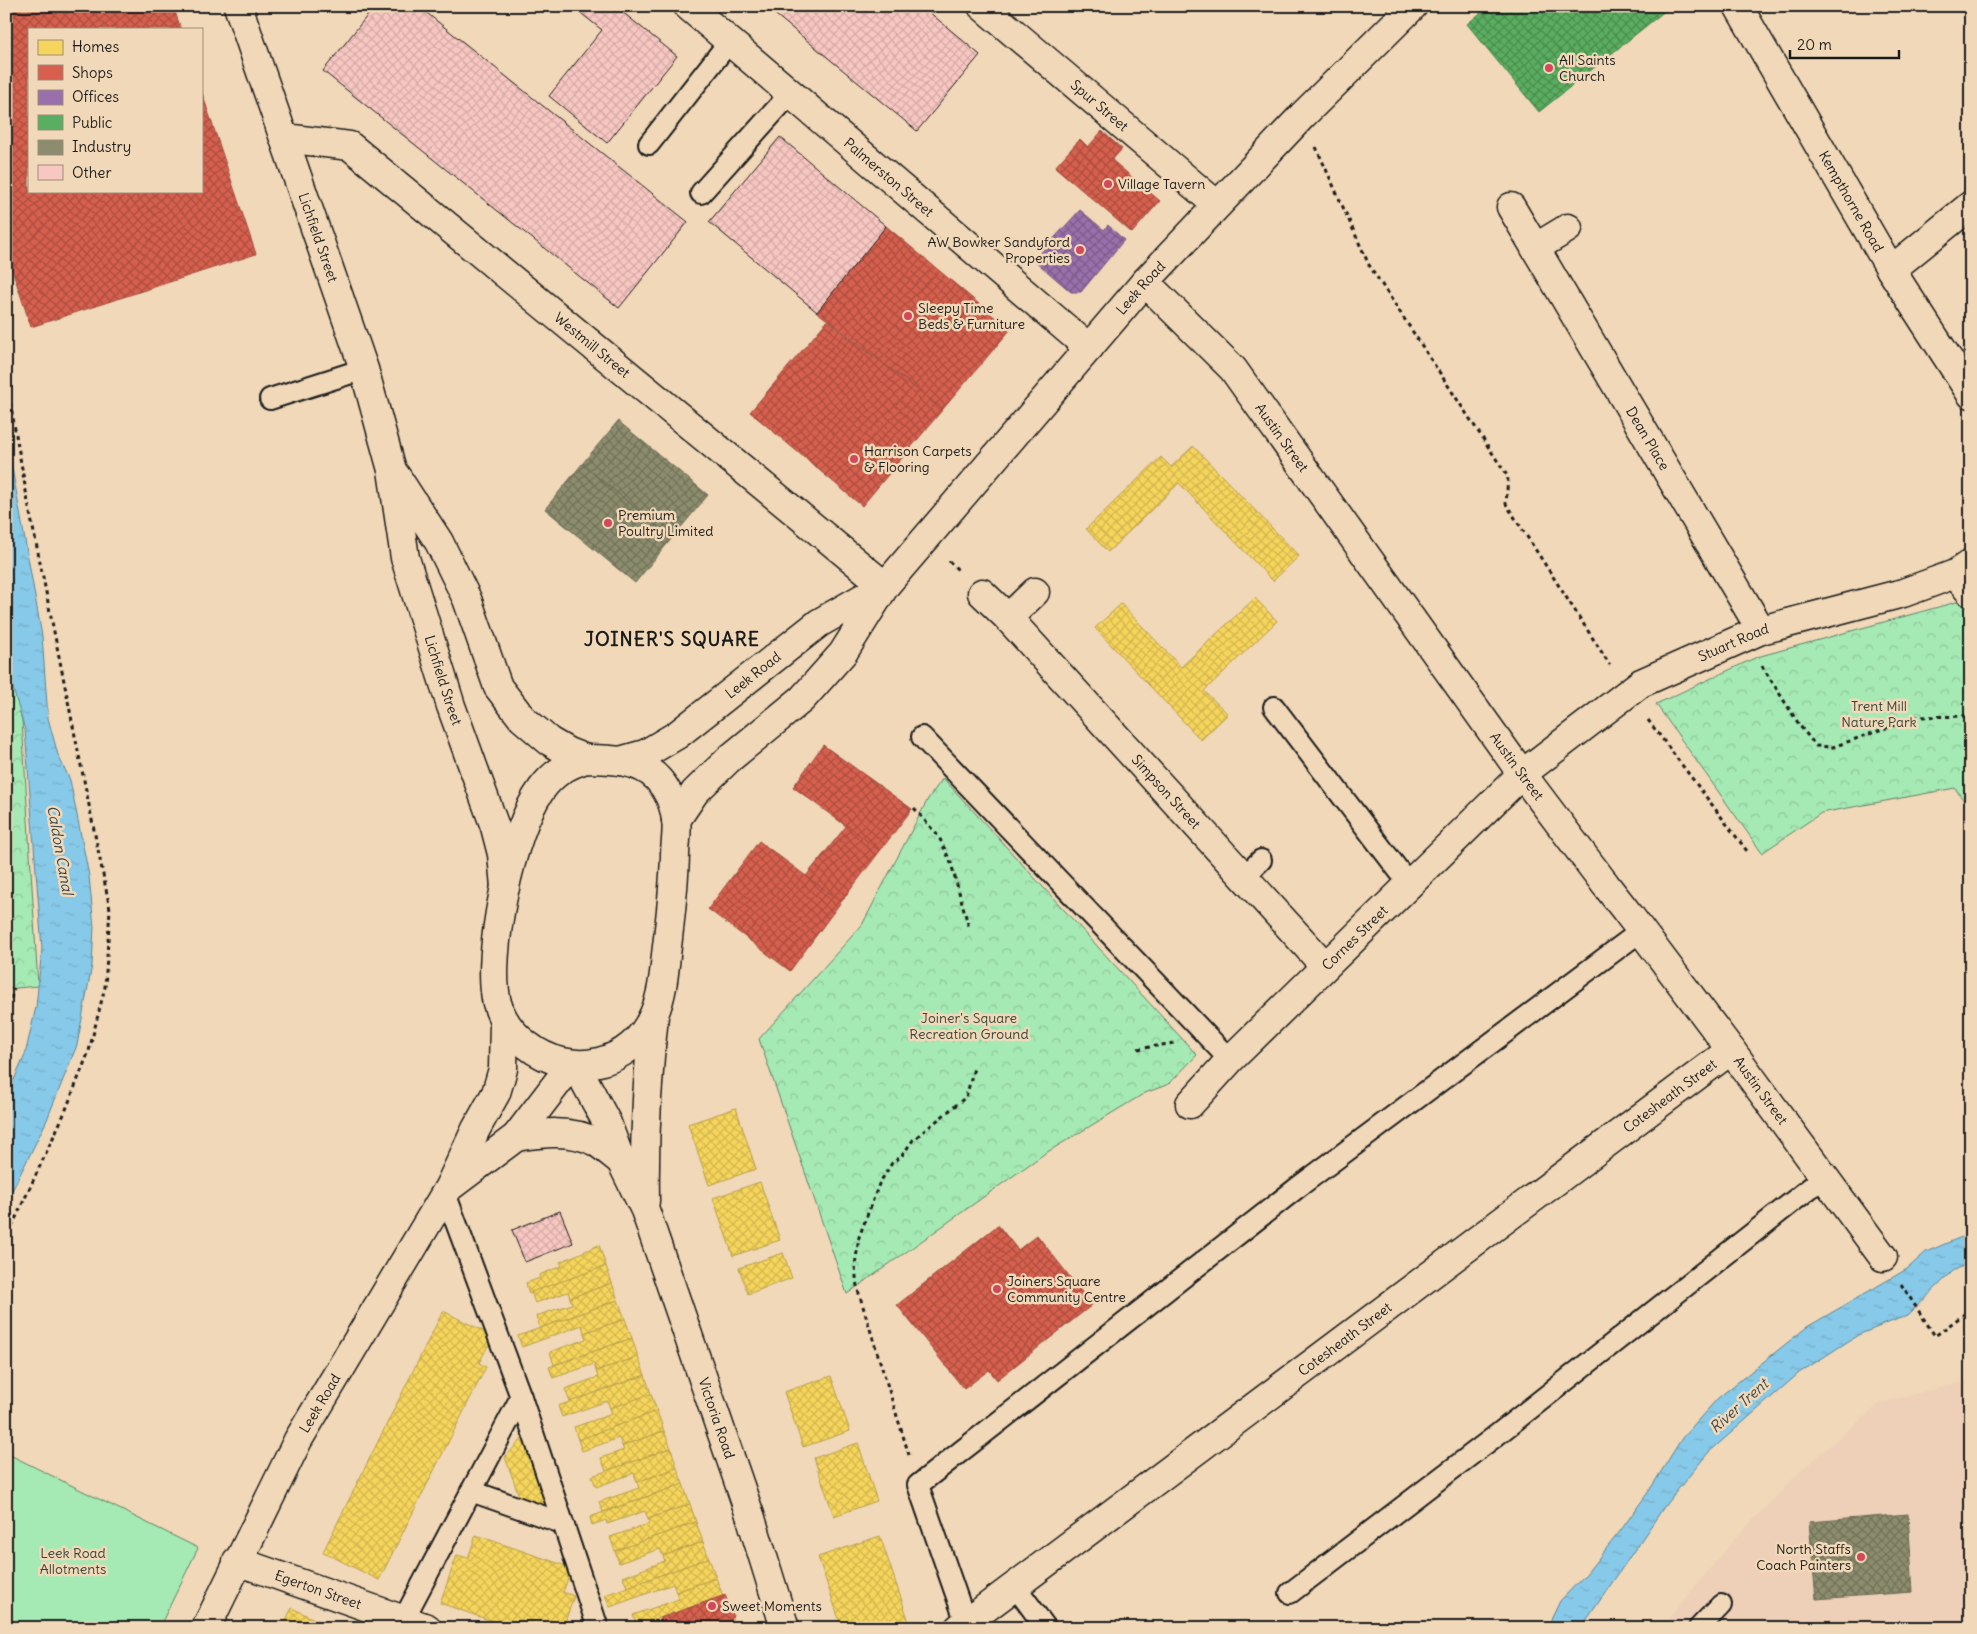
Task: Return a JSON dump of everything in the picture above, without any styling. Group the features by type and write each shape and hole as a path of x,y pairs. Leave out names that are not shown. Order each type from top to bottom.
{"main road":[{"name":"Lichfield Street","path":"238,6 364,369 392,470 404,558 452,706 496,827 502,854 505,887"},
{"name":"Palmerston Street","path":"688,6 1090,348"},
{"name":"Spur Street","path":"982,6 1217,205"},
{"name":"Leek Road","path":"676,820 695,792 729,759 802,699 843,653 884,586 1145,282 1302,116 1412,6"},
{"name":"Kempthorne Road","path":"1738,6 1891,270 1971,394"},
{"name":"Westmill Street","path":"285,138 350,146 884,586"},
{"path":"1891,270 1971,205"},
{"name":"Dean Place","path":"1510,207 1753,634"},
{"path":"1535,248 1568,228"},
{"name":"Austin Street","path":"1145,282 1233,369 1522,774 1732,1050 1889,1266"},
{"name":"Lichfield Street","path":"392,470 440,542 467,599 498,687 522,718 549,741 568,752 586,759"},
{"name":"Stuart Road","path":"1522,774 1641,683 1753,634 1965,577"},
{"name":"Leek Road","path":"620,761 646,754 677,735 819,623 884,586"},
{"path":"1008,618 1035,592"},
{"name":"Simpson Street","path":"982,594 1008,618 1253,869 1325,966"},
{"path":"620,761 586,759 562,769 540,791 527,816 505,887 495,959 495,989 497,1004 504,1022 514,1035 550,1058 574,1065 606,1061 618,1054 634,1041 654,1016"},
{"name":"Victoria Road","path":"620,761 641,767 657,778 670,796 676,820 674,882 668,937 662,983 654,1016 647,1078 644,1137 645,1210"},
{"name":"Cornes Street","path":"1190,1104 1230,1060 1522,774"},
{"name":"Leek Road","path":"206,1628 237,1561 298,1440 447,1190 476,1129 496,1093 503,1069 504,1022"},
{"name":"Cotesheath Street","path":"963,1625 1732,1050"},
{"name":"Leek Road","path":"447,1190 516,1137 574,1065"},
{"name":"Victoria Road","path":"574,1065 607,1123 621,1161 645,1210 750,1515 785,1628"},
{"path":"516,1137 542,1133 573,1134 596,1142 621,1161"},
{"name":"Egerton Street","path":"237,1561 410,1625"}],"lane":[{"path":"650,144 729,42"},
{"path":"702,193 790,94"},
{"path":"270,398 364,369"},
{"path":"1274,707 1409,884"},
{"path":"922,737 1230,1060"},
{"path":"963,1625 918,1485 1635,923"},
{"path":"1290,1593 1493,1438 1824,1177"},
{"path":"447,1190 521,1397 598,1628"},
{"path":"410,1625 472,1491 521,1397"},
{"path":"472,1491 562,1523"},
{"path":"1015,1586 1046,1628"},
{"path":"1699,1628 1720,1605"}],"path":[{"path":"1302,116 1369,265 1508,477 1506,504 1628,693 1747,851"},
{"path":"6,379 29,508 110,909 105,987 89,1051 65,1112 6,1239"},
{"path":"925,538 982,594"},
{"path":"1753,634 1800,726 1816,746 1833,747 1917,717 1971,716"},
{"path":"914,808 939,837 951,863 969,928"},
{"path":"6,1014 14,988"},
{"path":"898,1422 857,1287 855,1266 860,1237 880,1184 892,1163 901,1156 913,1140 966,1097 974,1068"},
{"path":"1889,1266 1925,1324 1935,1336 1971,1309"}],"shaded area":[{"path":"1971,1380 1971,1628 1661,1628 1735,1539 1803,1469 1881,1403"},
{"path":"1026,1615 1036,1628 1010,1628"}],"green space":[{"name":"Trent Mill Nature Park","path":"1971,598 1971,811 1955,788 1821,813 1762,853 1656,704 1757,657"},
{"path":"6,641 22,721 38,986 6,989"},
{"name":"Joiner's Square Recreation Ground","path":"943,778 1197,1055 1169,1084 1145,1093 1044,1154 847,1294 759,1039 862,925 928,799"},
{"name":"Leek Road Allotments","path":"6,1453 198,1548 159,1628 6,1628"}],"water":[{"name":"Caldon Canal","path":"6,434 42,636 48,718 58,755 70,780 89,876 94,927 92,965 77,1045 46,1122 6,1203 6,1098 25,1055 36,1007 42,948 25,730 6,664"},
{"name":"River Trent","path":"1971,1233 1971,1262 1953,1271 1908,1315 1858,1335 1799,1373 1708,1453 1666,1504 1581,1628 1547,1628 1560,1601 1586,1574 1621,1530 1649,1491 1682,1438 1718,1398 1807,1327 1907,1269 1926,1252"}],"building: Homes":[{"path":"1193,446 1299,556 1273,581 1179,483 1108,552 1086,529 1161,457 1171,467"},
{"path":"1255,598 1277,621 1204,691 1228,714 1201,740 1095,628 1121,604 1181,667"},
{"path":"736,1108 756,1169 709,1185 688,1124"},
{"path":"760,1182 780,1240 733,1256 713,1198"},
{"path":"599,1245 606,1266 529,1294 526,1283 540,1278 539,1275 562,1266 560,1262"},
{"path":"783,1253 792,1278 748,1294 739,1268"},
{"path":"606,1266 612,1283 570,1298 568,1292 535,1303 531,1292"},
{"path":"612,1283 618,1300 540,1328 536,1316 572,1304 570,1298"},
{"path":"618,1300 625,1319 584,1333 582,1325 522,1347 518,1336"},
{"path":"443,1311 493,1336 479,1363 486,1367 379,1580 323,1552"},
{"path":"625,1319 632,1338 554,1365 550,1352 586,1339 584,1333"},
{"path":"632,1338 638,1357 596,1371 594,1364 553,1378 549,1367"},
{"path":"638,1357 645,1375 570,1402 565,1389 598,1377 596,1371"},
{"path":"645,1375 651,1394 610,1408 607,1401 562,1417 558,1406"},
{"path":"831,1376 850,1431 803,1447 784,1392"},
{"path":"651,1394 657,1411 578,1440 574,1427 612,1414 610,1408"},
{"path":"657,1411 664,1431 622,1446 619,1438 582,1451 578,1440"},
{"path":"664,1431 671,1448 606,1471 601,1458 624,1450 622,1446"},
{"path":"528,1433 553,1513 521,1501 505,1457"},
{"path":"858,1443 877,1501 834,1516 814,1458"},
{"path":"671,1448 677,1468 637,1482 634,1473 596,1487 592,1476"},
{"path":"677,1468 683,1484 603,1512 599,1502 639,1488 637,1482"},
{"path":"683,1484 690,1504 648,1519 645,1511 607,1524 606,1520 592,1525 590,1517"},
{"path":"690,1504 696,1522 615,1551 610,1537 649,1524 648,1519"},
{"path":"696,1522 703,1542 663,1556 660,1549 619,1563 615,1551"},
{"path":"476,1535 572,1568 563,1592 574,1596 565,1622 582,1628 512,1628 440,1603 457,1555 468,1558"},
{"path":"880,1536 911,1628 842,1628 818,1557"},
{"path":"703,1542 709,1558 627,1587 623,1577 665,1561 663,1556"},
{"path":"709,1558 716,1578 676,1592 673,1584 610,1607 605,1595"},
{"path":"716,1578 723,1596 637,1626 633,1615 679,1599 676,1592"},
{"path":"292,1608 332,1628 282,1628"}],"building: Shops":[{"path":"6,6 173,6 181,28 28,28 28,192 202,192 202,93 256,254 31,327 6,251"},
{"name":"Village Tavern","path":"1102,131 1122,149 1112,160 1160,201 1132,233 1055,167 1080,139 1088,147"},
{"name":"Sleepy Time Beds & Furniture","path":"886,226 1010,330 943,409 817,312"},
{"name":"Harrison Carpets & Flooring","path":"827,321 943,409 862,506 750,412"},
{"path":"823,745 912,809 880,851 793,787"},
{"path":"847,825 880,851 841,902 806,876"},
{"path":"759,841 841,902 790,971 708,909"},
{"name":"Joiners Square Community Centre","path":"998,1225 1018,1250 1037,1235 1092,1305 997,1380 989,1370 964,1389 897,1305"},
{"name":"Sweet Moments","path":"725,1595 733,1615 729,1628 663,1628 660,1618"}],"building: Offices":[{"name":"AW Bowker Sandyford Properties","path":"1080,210 1104,230 1108,225 1124,240 1081,292 1071,292 1034,260"}],"building: Public":[{"name":"All Saints Church","path":"1489,6 1671,6 1539,112 1467,24"}],"building: Industry":[{"path":"618,421 708,495 672,538 582,464"},
{"name":"Premium Poultry Limited","path":"582,464 672,538 635,583 545,509"},
{"name":"North Staffs Coach Painters","path":"1908,1514 1913,1592 1816,1599 1809,1522"}],"building: Other":[{"path":"375,6 418,6 688,222 619,308 323,71"},
{"path":"572,6 615,6 677,56 607,143 549,96 602,30"},
{"path":"765,6 922,6 980,55 917,131"},
{"path":"780,137 886,226 817,312 709,222"},
{"path":"560,1211 573,1243 525,1262 512,1230"}],"place":[{"name":"All Saints Church","path":"1549,68"},
{"name":"Village Tavern","path":"1108,184"},
{"name":"AW Bowker Sandyford Properties","path":"1080,250"},
{"name":"Sleepy Time Beds & Furniture","path":"908,316"},
{"name":"Harrison Carpets & Flooring","path":"854,459"},
{"name":"Premium Poultry Limited","path":"608,523"},
{"name":"Joiners Square Community Centre","path":"997,1289"},
{"name":"North Staffs Coach Painters","path":"1861,1557"},
{"name":"Sweet Moments","path":"712,1606"}],"district":[{"name":"JOINER'S SQUARE","path":"672,639"}]}
